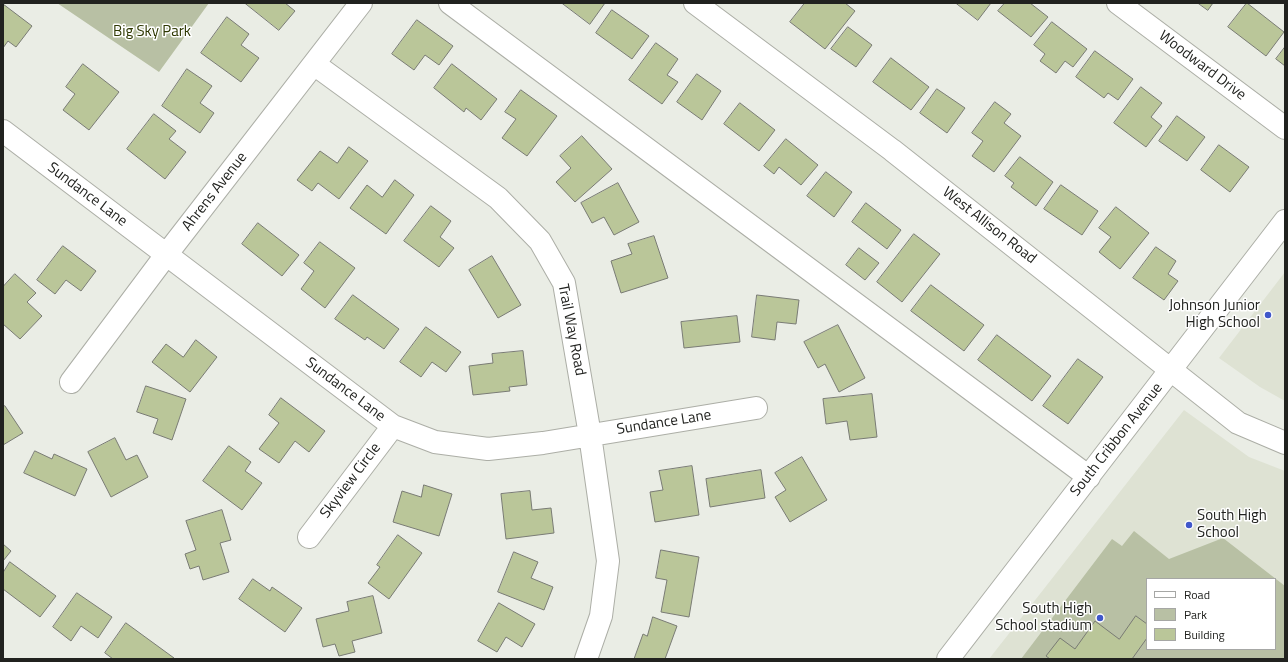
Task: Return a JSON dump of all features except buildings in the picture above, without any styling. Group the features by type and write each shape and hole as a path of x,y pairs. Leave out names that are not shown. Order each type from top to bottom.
{"street":[{"name":"Ahrens Avenue","path":"71,382 166,255 361,3"},
{"path":"450,3 1089,477"},
{"name":"West Allison Road","path":"694,3 892,150 1238,423 1285,443"},
{"name":"Woodward Drive","path":"1118,3 1285,128"},
{"name":"Trail Way Road","path":"314,64 498,198 540,241 564,283 590,435 608,560 601,616 586,659"},
{"name":"Sundance Lane","path":"3,131 393,426 435,442 488,450 543,443 756,408"},
{"name":"South Cribbon Avenue","path":"948,659 1172,370 1285,221"},
{"name":"Skyview Circle","path":"309,537 393,426"}],"shaded area":[{"name":"Johnson Junior High School","path":"1285,272 1285,401 1260,387 1219,358"},
{"name":"South High School","path":"1184,410 1249,457 1285,471 1285,659 989,659"}],"green space":[{"name":"Big Sky Park","path":"57,3 209,3 159,72"},
{"name":"South High School stadium","path":"1134,531 1169,559 1223,538 1275,578 1146,578 1146,650 1276,650 1276,579 1285,586 1285,659 1021,659 1112,539 1122,546"}],"place":[{"name":"Johnson Junior High School","path":"1268,315"},
{"name":"South High School","path":"1189,525"},
{"name":"South High School stadium","path":"1100,618"}]}
